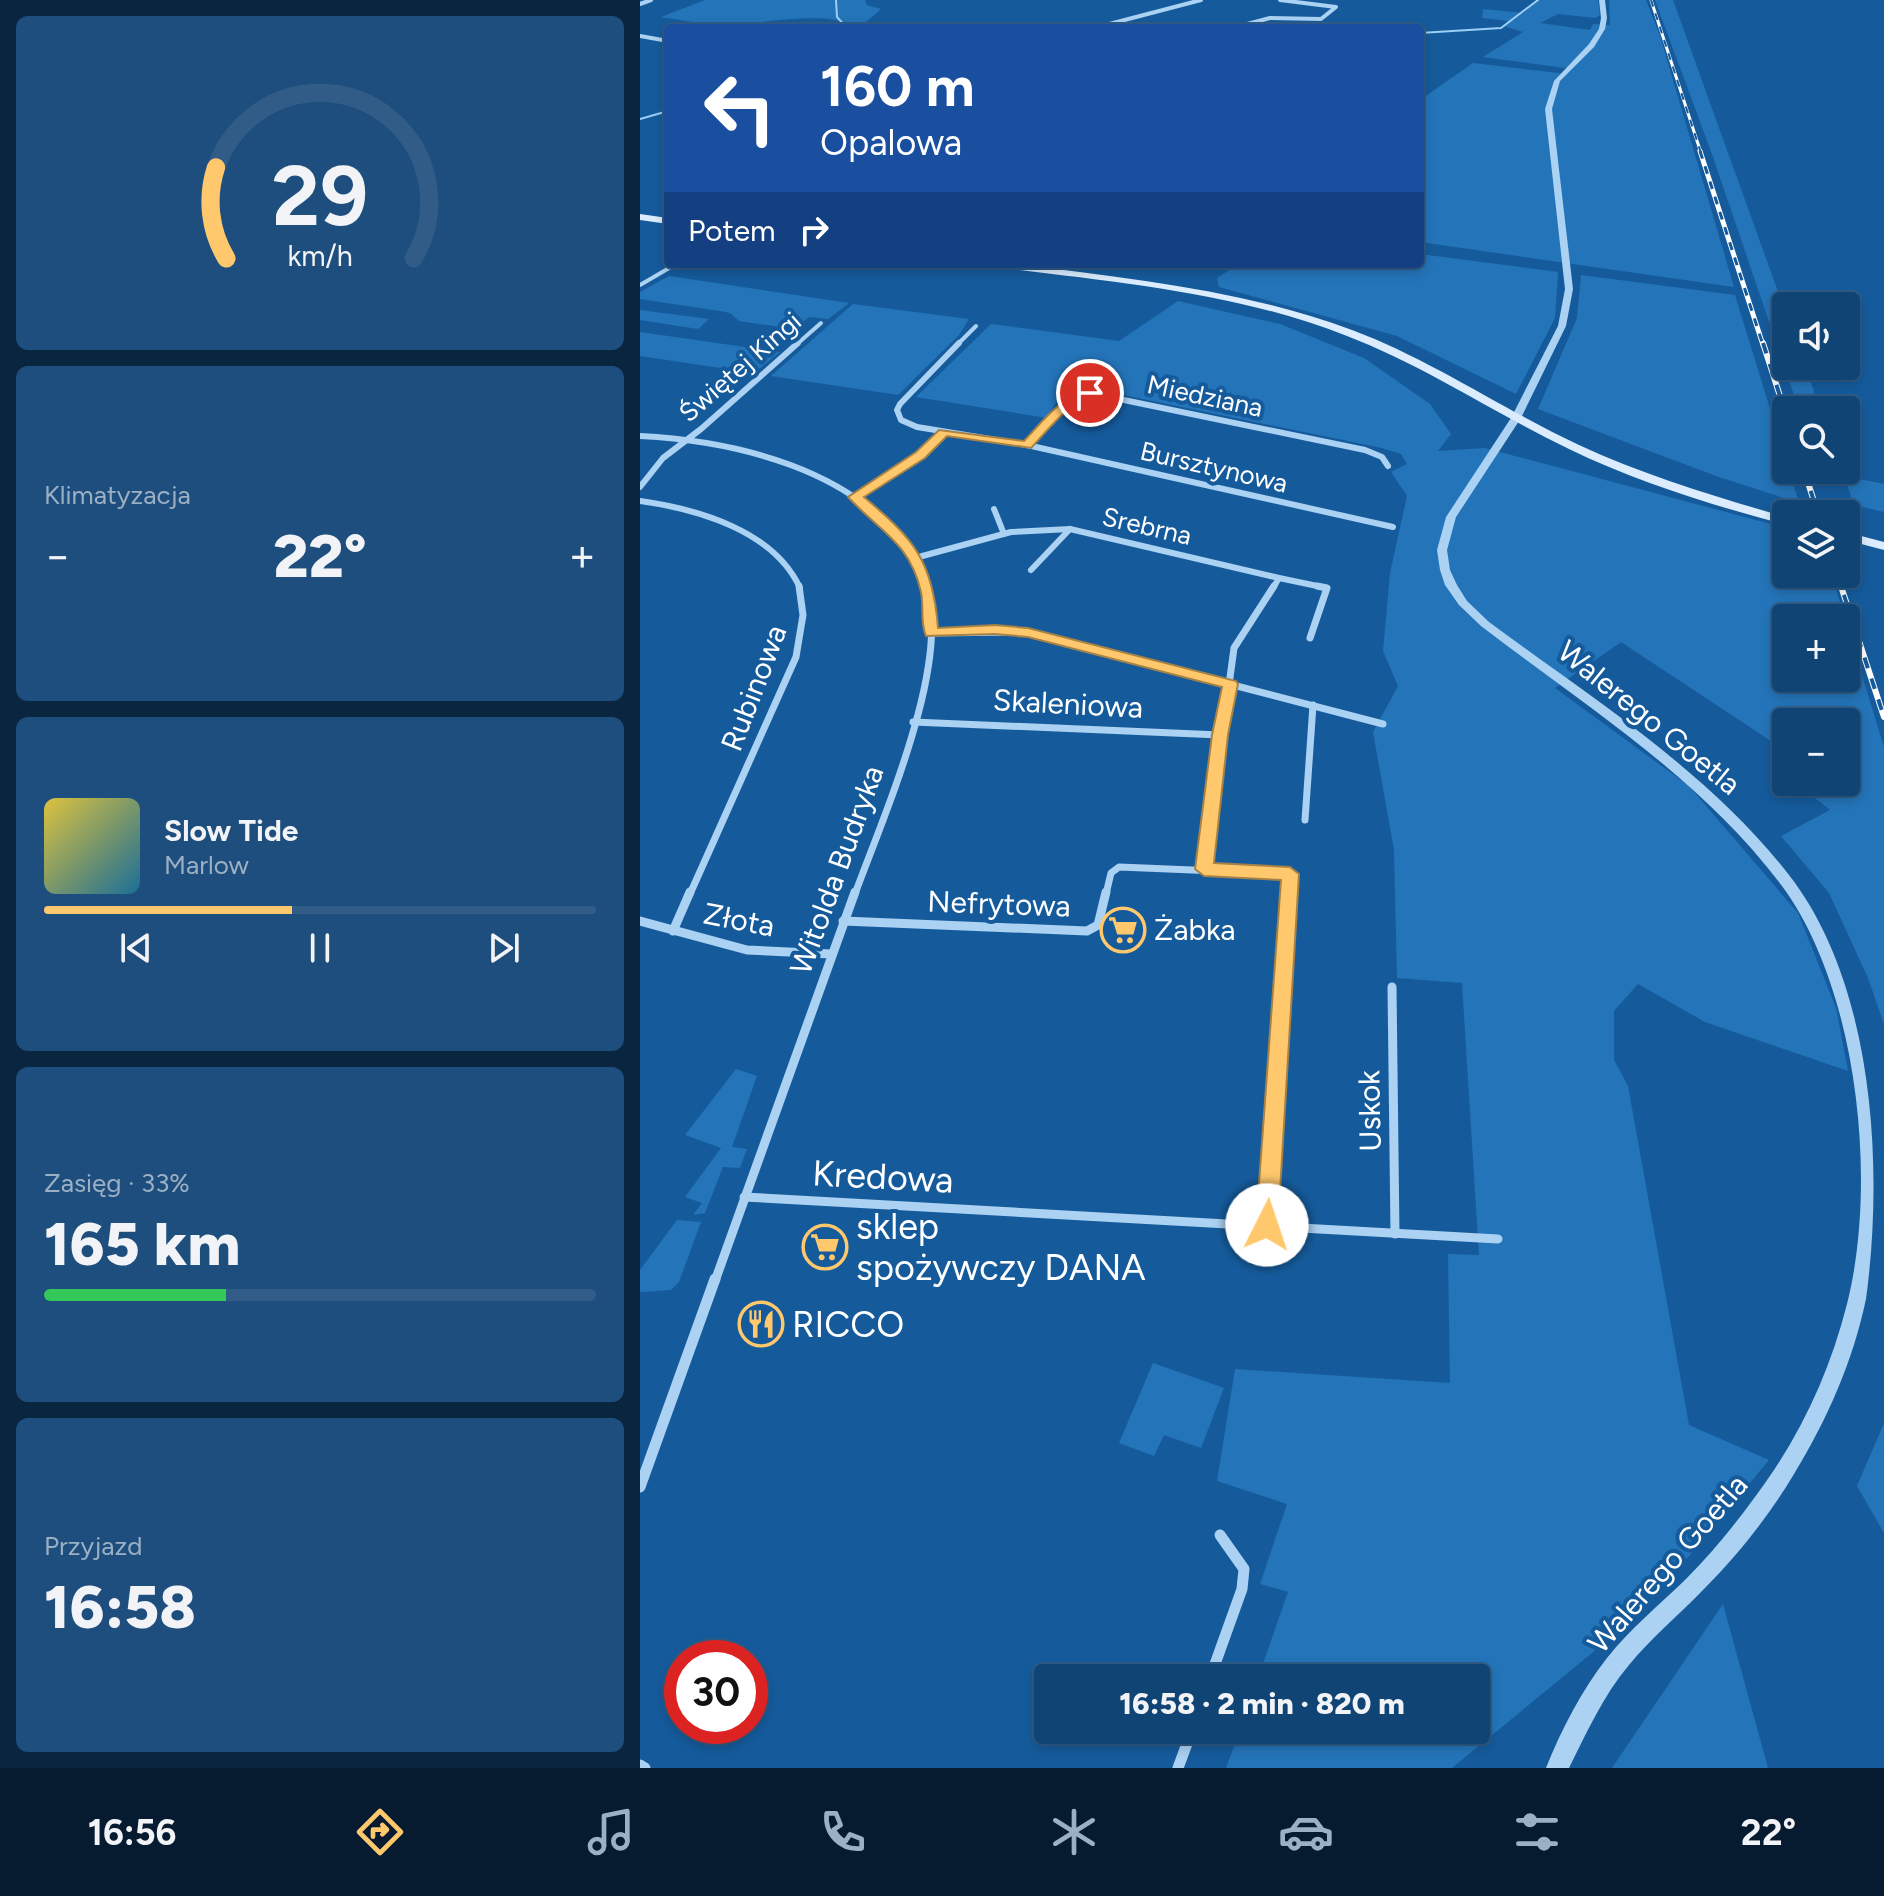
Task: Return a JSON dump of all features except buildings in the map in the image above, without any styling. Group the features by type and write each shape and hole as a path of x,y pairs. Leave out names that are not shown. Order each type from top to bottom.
{"main road":[{"path":"640,217 664,220"},
{"path":"1027,268 1199,291 1296,314 1373,343 1576,448 1646,477 1772,517"},
{"path":"1860,540 1884,546"}],"street":[{"path":"640,4 651,0"},
{"path":"1109,24 1201,0"},
{"path":"1247,24 1270,18 1321,19 1336,7 1280,0"},
{"name":"Walerego Goetla","path":"1557,1768 1610,1671 1644,1630 1703,1576 1787,1468 1816,1416 1852,1334 1868,1276 1877,1204 1878,1147 1861,1050 1842,995 1804,907 1781,876 1720,808 1685,775 1485,624 1463,603 1445,570 1442,550 1451,517 1516,418 1562,326 1569,289 1555,192 1548,113 1550,96 1557,80 1593,42 1601,29 1604,19 1602,0"},
{"path":"640,36 664,40"},
{"path":"640,285 669,268"},
{"name":"Świętej Kingi","path":"685,440 821,323"},
{"name":"Bursztynowa","path":"976,326 900,404 897,410 901,420 907,424 1027,445 1393,527"},
{"name":"Miedziana","path":"1027,445 1064,407 1080,395 1090,393 1365,450 1382,457 1388,466"},
{"path":"855,497 920,455 944,432"},
{"name":"Witolda Budryka","path":"640,436 685,440 780,462 855,497 894,529 915,558 928,592 931,633 913,722 899,772 640,1487"},
{"path":"640,487 658,462 685,440"},
{"name":"Rubinowa","path":"640,501 710,518 742,531 769,548 798,581 805,617 796,657 673,931"},
{"path":"994,509 1004,534"},
{"name":"Srebrna","path":"915,558 1033,528 1070,529 1327,588 1310,638"},
{"path":"1031,570 1070,529"},
{"path":"1267,1225 1290,874 1204,869 1234,648 1279,578"},
{"path":"931,633 1028,632 1383,724"},
{"path":"1305,820 1313,705"},
{"name":"Skaleniowa","path":"913,722 1220,735"},
{"name":"Nefrytowa","path":"843,921 1087,931 1098,925 1114,869 1204,869"},
{"name":"Złota","path":"640,921 747,950 831,954"},
{"name":"Uskok","path":"1392,987 1395,1234"},
{"name":"Kredowa","path":"744,1197 1498,1239"},
{"path":"1215,1664 1244,1569 1220,1535"},
{"path":"1178,1768 1187,1744"}],"shaded area":[{"path":"705,0 865,0 867,5 881,9 865,24 812,18 705,24 661,17"},
{"path":"1536,0 1598,0 1600,15 1595,18 1558,14 1540,23 1590,30 1593,24 1610,25 1609,0 1646,0 1660,36 1734,287 1424,243 1424,97 1473,63 1567,74 1572,69 1483,57 1523,32 1504,26 1508,21 1482,18 1483,9 1523,13"},
{"path":"1655,0 1673,0 1778,292 1772,292 1772,331"},
{"path":"1424,255 1558,272 1555,318 1516,394 1397,336 1219,287 1217,278 1232,268 1424,268"},
{"path":"1581,275 1735,295 1772,415 1772,484 1793,484 1798,500 1716,476 1538,409 1577,318"},
{"path":"669,276 849,303 828,319 809,317 794,329 739,321 730,313 720,311 640,299 640,292"},
{"path":"1178,301 1280,324 1364,358 1430,404 1451,434 1438,451 1485,448 1772,524 1772,588 1835,588 1841,604 1772,604 1772,692 1860,692 1860,669 1884,747 1884,1024 1868,978 1829,893 1781,836 1830,810 1812,796 1860,796 1860,708 1772,708 1772,742 1621,642 1555,688 1689,786 1798,913 1836,1008 1848,1071 1705,1022 1638,984 1614,1011 1614,1060 1628,1086 1689,1425 1769,1460 1691,1554 1592,1653 1490,1737 1490,1664 1263,1664 1288,1592 1260,1584 1287,1504 1217,1481 1235,1369 1450,1383 1448,1254 1479,1255 1462,983 1397,978 1394,850 1373,732 1398,686 1383,651 1390,573 1407,496 1391,472 1407,464 1401,454 1382,448 1089,388 1097,359 1057,402 1047,418 916,397 991,324 1119,341"},
{"path":"853,304 969,319 959,335 898,395 771,376"},
{"path":"640,310 709,319 698,329 640,320"},
{"path":"640,332 780,352 754,373 640,356"},
{"path":"1789,380 1810,380 1814,396 1794,396"},
{"path":"1860,479 1884,484 1884,512 1860,506 1860,500 1852,500 1847,484 1860,484"},
{"path":"736,1069 757,1076 732,1147 747,1149 740,1168 723,1167 705,1213 693,1215 702,1203 685,1197 721,1148 685,1135"},
{"path":"677,1220 701,1222 679,1282 671,1290 640,1292 640,1270"},
{"path":"1153,1363 1224,1388 1201,1448 1164,1435 1154,1456 1119,1443"},
{"path":"1884,1423 1884,1533 1857,1486"},
{"path":"1723,1604 1768,1768 1612,1768"},
{"path":"1235,1744 1481,1744 1452,1768 1226,1768"}],"waterway":[{"path":"836,0 837,17 843,24"},
{"path":"1424,33 1501,28 1538,0"},
{"path":"640,119 664,112"}],"railway":[{"path":"1651,0 1701,153"},
{"path":"1700,151 1763,345"},
{"path":"1763,343 1780,396"},
{"path":"1808,484 1814,500"},
{"path":"1842,588 1884,717"}],"place":[{"name":"Żabka","path":"1123,930"},
{"name":"sklep spożywczy DANA","path":"825,1247"},
{"name":"RICCO","path":"761,1324"}],"route":[{"path":"1090,393 1072,400 1027,445 944,432 920,455 855,497 894,529 915,558 928,592 931,633 1028,632 1230,684 1220,735 1204,869 1290,874 1267,1225"}]}
